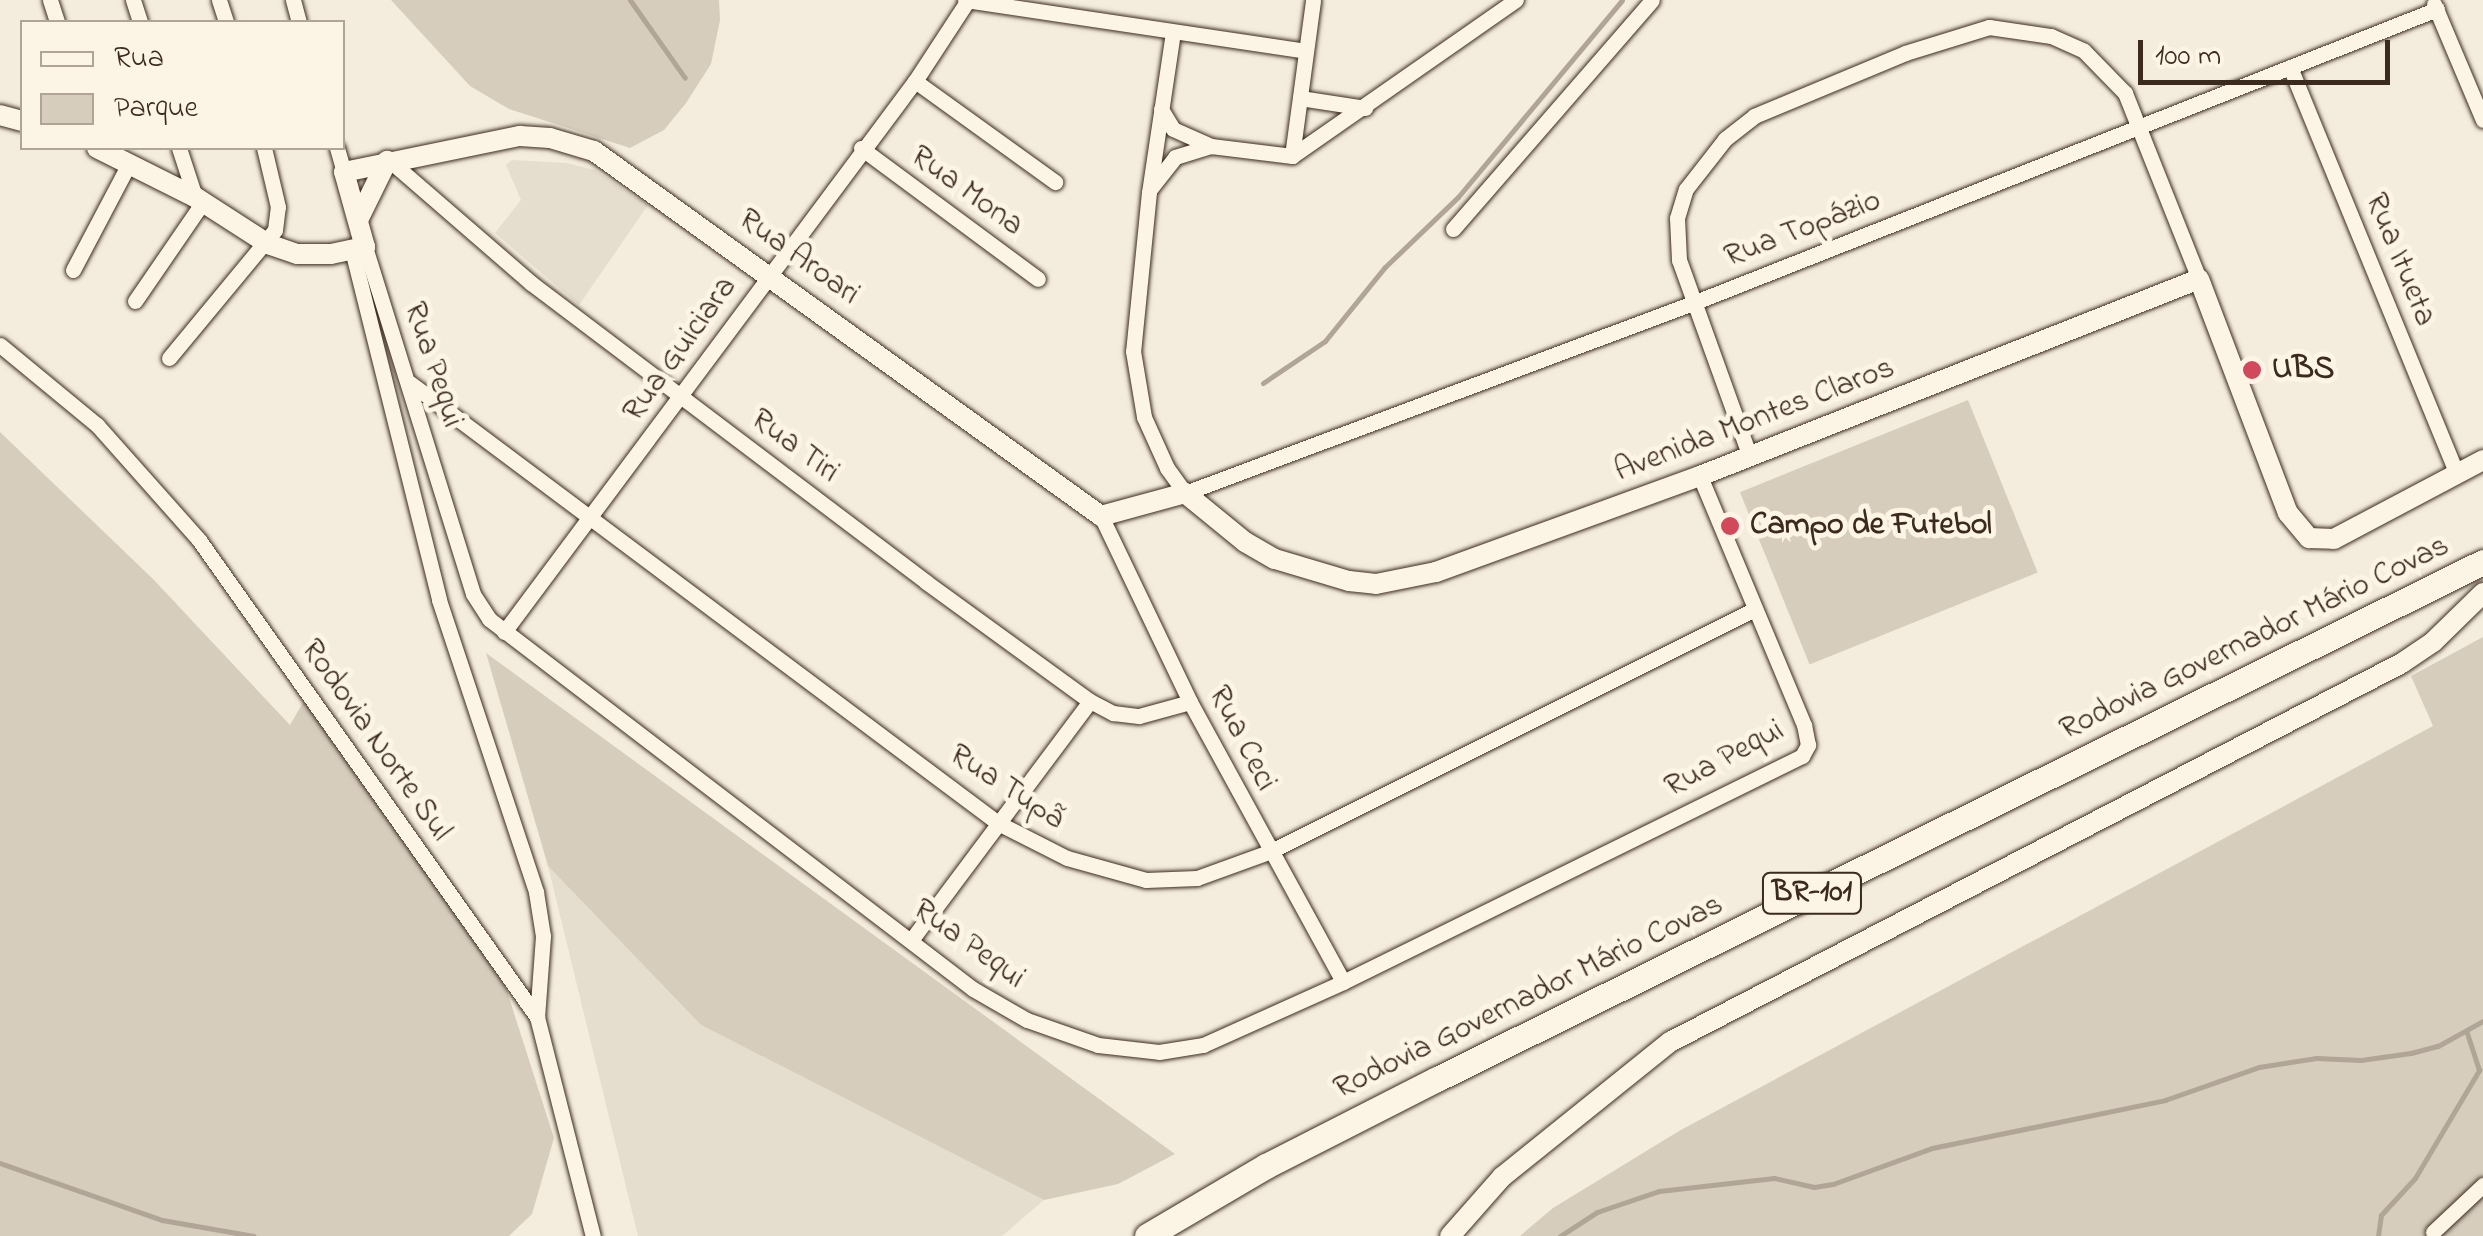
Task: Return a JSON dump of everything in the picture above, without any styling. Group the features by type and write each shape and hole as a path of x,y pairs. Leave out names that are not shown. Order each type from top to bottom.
{"main road":[{"name":"Rodovia Governador Mário Covas","path":"1148,1236 1266,1166 1437,1079 2483,562"}],"street":[{"path":"967,0 1305,51"},
{"name":"Rua Guiciara","path":"504,632 915,80 967,0"},
{"path":"1292,156 1313,0"},
{"path":"1161,110 1173,128 1211,146 1292,156 1516,0"},
{"path":"1453,230 1652,0"},
{"path":"2435,4 2483,120"},
{"name":"Rua Topázio","path":"1185,493 1692,303 2141,128 2435,4"},
{"path":"1750,457 1679,260 1677,218 1686,190 1700,166 1754,116 1905,53 1988,28 2051,36 2084,51 2108,70 2125,93 2288,513 2302,534 2317,541 2334,539 2483,460"},
{"name":"Avenida Montes Claros","path":"1172,32 1148,192 1134,377 1155,444 1185,493 1245,542 1275,559 1318,574 1376,584 1436,572 1750,457 2199,279"},
{"name":"Rua Itueta","path":"2290,67 2458,474"},
{"path":"915,80 1056,182"},
{"path":"1300,98 1365,108"},
{"name":"Rua Aroari","path":"344,172 520,136 572,143 621,166 1100,516"},
{"path":"1148,192 1175,157 1211,146"},
{"name":"Rua Mona","path":"861,148 1038,279"},
{"path":"180,150 199,200"},
{"path":"170,358 268,244 278,206 264,150"},
{"path":"338,150 358,220 358,248"},
{"path":"72,270 122,155 268,244 298,254 358,248"},
{"path":"358,220 388,160"},
{"name":"Rua Tiri","path":"388,160 531,282 1090,701 1113,712 1139,716 1190,702"},
{"path":"344,172 336,192 358,248 439,600 536,892 543,936 537,1017"},
{"path":"135,301 199,200"},
{"name":"Rua Pequi","path":"358,248 410,382 472,594 504,632 973,989 1027,1020 1098,1045 1160,1052 1204,1045 1343,982 1802,756 1808,744 1804,725 1753,610"},
{"name":"Rodovia Norte Sul","path":"0,344 97,425 199,540 537,1017 592,1236"},
{"name":"Rua Tupã","path":"410,382 998,822 1067,858 1146,880 1197,878 1269,852 1753,610"},
{"path":"1700,476 1753,610"},
{"path":"1100,516 1185,493"},
{"name":"Rua Ceci","path":"1100,516 1190,702 1343,982"},
{"path":"1450,1236 1502,1178 1670,1042 2402,663 2433,642 2483,593"},
{"path":"912,939 1090,701"},
{"path":"2433,1232 2483,1185"}],"shaded area":[{"path":"512,160 567,163 595,170 648,205 579,305 495,233 521,200 506,165"},
{"path":"548,866 701,1025 1044,1200 1002,1236 638,1236"}],"green space":[{"path":"391,0 719,0 720,20 711,64 686,103 664,130 630,148 509,109 470,86"},
{"path":"1968,400 2038,572 1810,665 1740,492"},
{"path":"0,432 153,579 290,725 305,699 504,982 554,1138 532,1214 509,1236 0,1236"},
{"path":"2483,637 2483,1236 1520,1236 1553,1208 1679,1131 2433,726 2411,676"},
{"path":"486,653 1175,1154 1118,1184 1044,1200 701,1025 548,866"}],"waterway":[{"path":"630,0 685,78"},
{"path":"1263,383 1325,341 1385,267 1458,197 1622,0"},
{"path":"1560,1236 1597,1212 1659,1191 1774,1178 1814,1187 1833,1184 1932,1148 2165,1100 2259,1067 2316,1058 2361,1060 2411,1053 2438,1046 2483,1021"},
{"path":"2378,1236 2381,1215 2415,1178 2479,1070 2467,1033"},
{"path":"0,1163 162,1220 254,1236"}],"place":[{"name":"UBS","path":"2252,370"},
{"name":"Campo de Futebol","path":"1730,526"}]}
